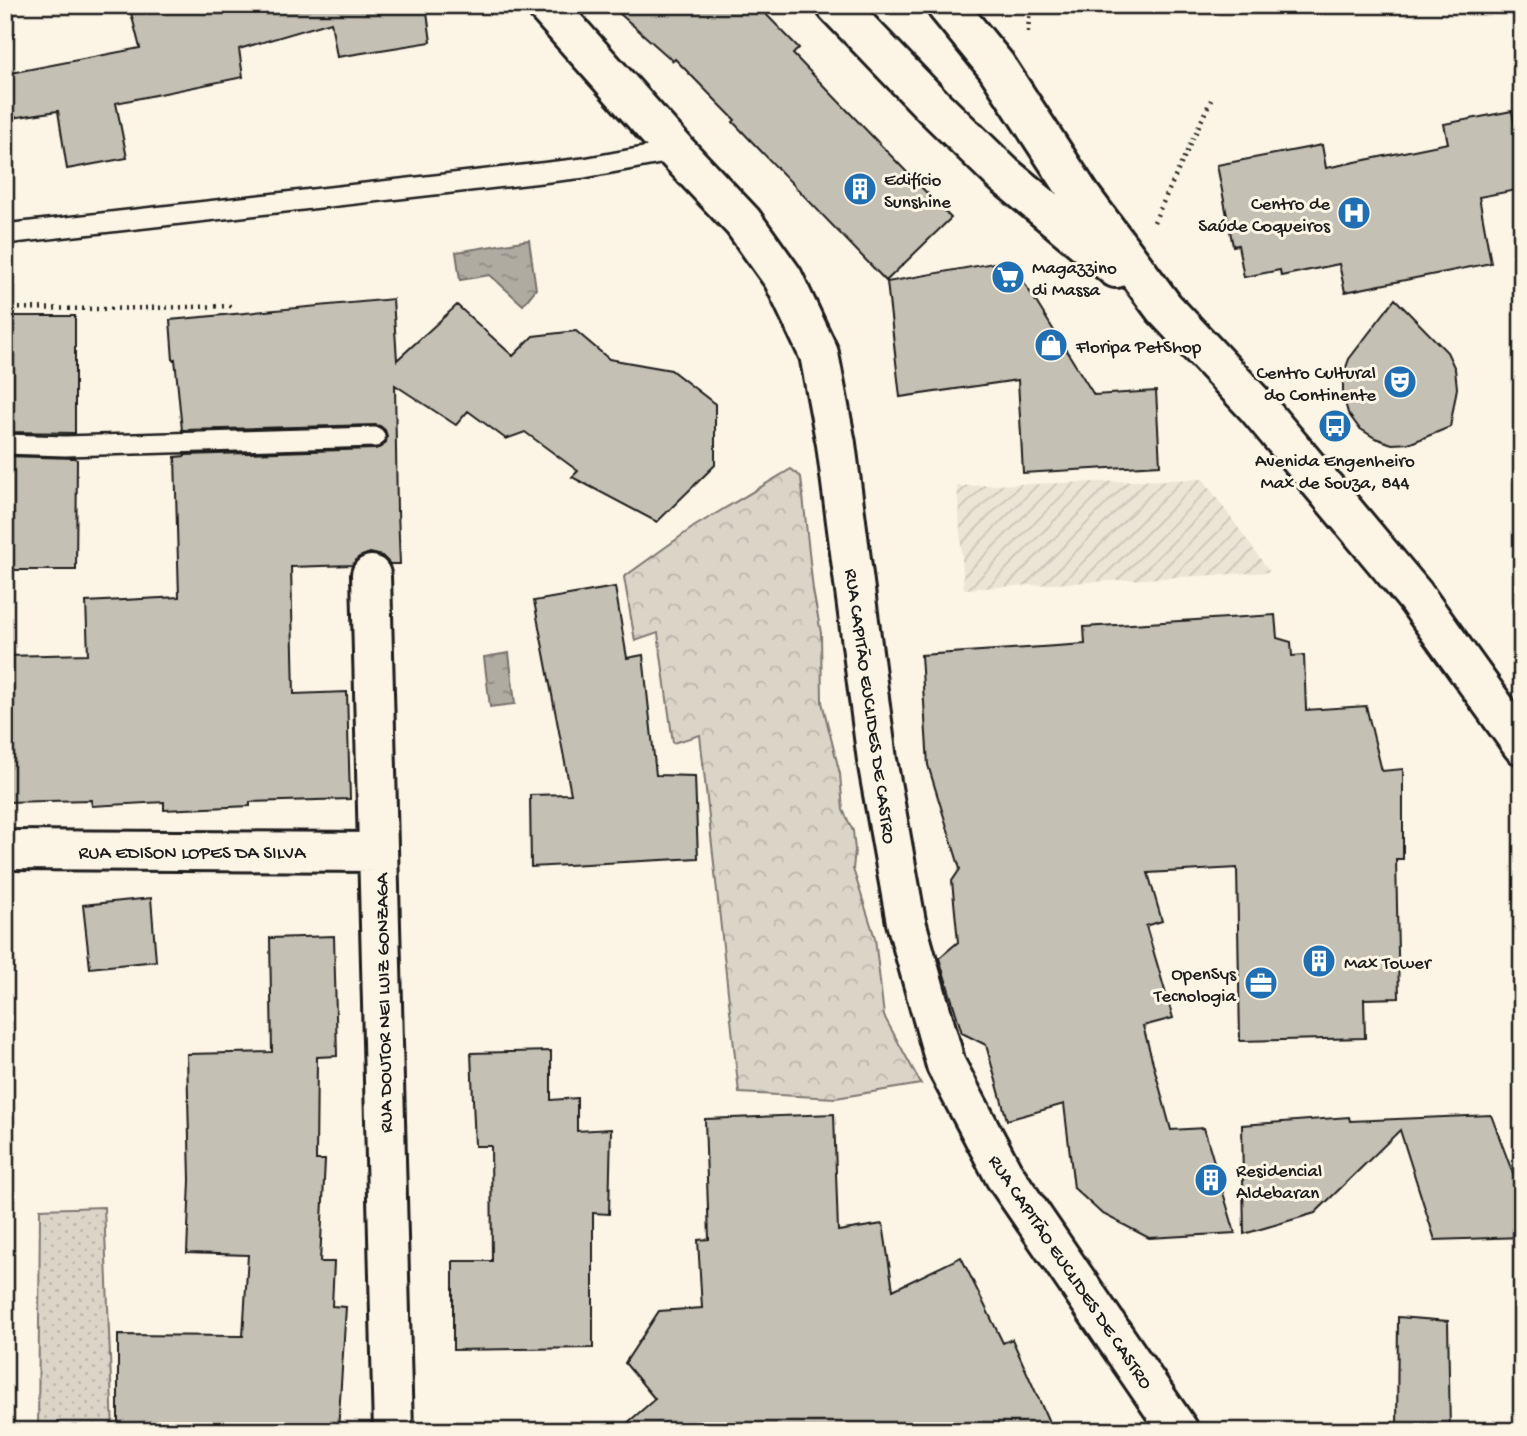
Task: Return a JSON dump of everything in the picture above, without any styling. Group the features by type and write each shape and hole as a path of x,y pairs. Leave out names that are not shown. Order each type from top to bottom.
{"street":[{"name":"RUA CAPITÃO EUCLIDES DE CASTRO","path":"546,5 743,222 783,278 819,354 836,444 877,760 906,922 946,1065 1004,1175 1179,1431"},
{"path":"835,5 933,106 1004,174 1164,308"},
{"path":"946,5 996,66 1082,198 1164,308 1256,407 1415,596 1522,745"},
{"name":"RUA DOUTOR NEI LUIZ GONZAGA","path":"371,575 393,1431"},
{"name":"RUA EDISON LOPES DA SILVA","path":"5,850 378,852"}],"lane":[{"path":"5,233 584,168 676,151"},
{"path":"5,444 65,446 374,437"}],"path":[{"path":"1152,226 1211,100"},
{"path":"5,308 233,306"}],"shaded area":[{"path":"1203,479 1270,572 964,589 957,486"}],"green space":[{"path":"791,469 801,477 813,590 821,633 822,702 840,774 843,810 853,831 853,869 875,938 884,1016 921,1084 836,1098 739,1093 700,735 673,743 658,633 635,641 624,577 695,526"},
{"path":"104,1207 113,1431 38,1431 40,1209"}],"water":[{"path":"529,240 536,289 523,305 490,275 460,280 456,252"},
{"path":"509,653 515,704 490,707 484,657"}],"building":[{"path":"129,5 426,5 431,42 337,57 331,22 239,49 243,77 116,103 127,158 67,169 58,111 5,119 5,74 140,48"},
{"name":"Edifício Sunshine","path":"610,5 757,5 799,48 793,54 951,218 886,281 675,59 673,61"},
{"name":"Centro de Saúde Coqueiros","path":"1512,111 1522,164 1522,189 1479,197 1491,263 1345,292 1339,264 1281,276 1280,270 1244,277 1238,245 1233,246 1217,165 1322,145 1326,168 1448,143 1444,124"},
{"path":"1010,260 1094,395 1156,391 1160,465 1023,473 1018,380 900,397 887,282"},
{"path":"393,299 397,360 457,305 513,356 533,336 576,331 609,359 671,370 715,404 715,465 657,522 572,477 578,471 525,432 506,439 468,411 456,425 395,385 400,564 390,564 382,556 370,553 359,557 352,565 291,567 294,694 347,692 350,799 250,802 250,806 164,810 164,802 92,806 91,800 5,802 5,656 88,654 86,602 179,597 175,457 375,449 386,442 385,430 375,425 182,430 170,320"},
{"name":"Centro Cultural do Continente","path":"1395,299 1447,352 1455,369 1457,388 1450,427 1411,443 1392,444 1359,428 1348,413 1343,395 1343,376 1349,359"},
{"path":"5,316 75,316 75,433 5,432"},
{"path":"5,456 77,460 76,570 5,570"},
{"path":"615,587 627,658 643,655 656,775 695,776 698,858 531,867 530,795 571,794 534,601"},
{"path":"1275,615 1277,638 1291,642 1292,656 1304,655 1306,710 1366,706 1382,771 1403,769 1403,859 1396,859 1399,998 1364,999 1365,1038 1240,1041 1237,868 1148,873 1162,921 1146,926 1173,1018 1143,1026 1171,1130 1204,1128 1235,1233 1149,1238 1101,1213 1074,1188 1064,1104 1007,1120 986,1045 962,1033 939,958 958,942 952,881 960,869 928,765 921,655 1085,644 1084,627"},
{"path":"151,898 156,961 90,968 83,905"},
{"path":"334,936 337,1056 317,1057 316,1160 325,1160 320,1262 334,1262 332,1306 346,1307 338,1431 118,1431 118,1335 243,1336 248,1255 187,1253 190,1180 187,1054 272,1052 270,938"},
{"path":"551,1051 551,1100 577,1098 577,1131 611,1129 609,1214 593,1213 593,1348 453,1350 453,1261 492,1261 491,1146 475,1146 471,1053"},
{"path":"834,1114 838,1231 883,1224 893,1290 961,1257 1003,1343 1012,1339 1053,1431 618,1431 655,1399 625,1363 659,1311 702,1308 698,1240 709,1239 705,1119"},
{"path":"1491,1115 1522,1198 1522,1237 1435,1240 1400,1130 1315,1213 1244,1234 1242,1125 1349,1117 1350,1121"},
{"path":"1398,1317 1448,1321 1450,1431 1397,1431"}],"place":[{"name":"Edifício Sunshine","path":"860,189"},
{"name":"Centro de Saúde Coqueiros","path":"1354,213"},
{"name":"Magazzino di Massa","path":"1008,277"},
{"name":"Floripa PetShop","path":"1051,345"},
{"name":"Centro Cultural do Continente","path":"1400,382"},
{"name":"Avenida Engenheiro Max de Souza, 844","path":"1335,426"},
{"name":"Max Tower","path":"1319,961"},
{"name":"OpenSys Tecnologia","path":"1261,983"},
{"name":"Residencial Aldebaran","path":"1211,1180"}]}
